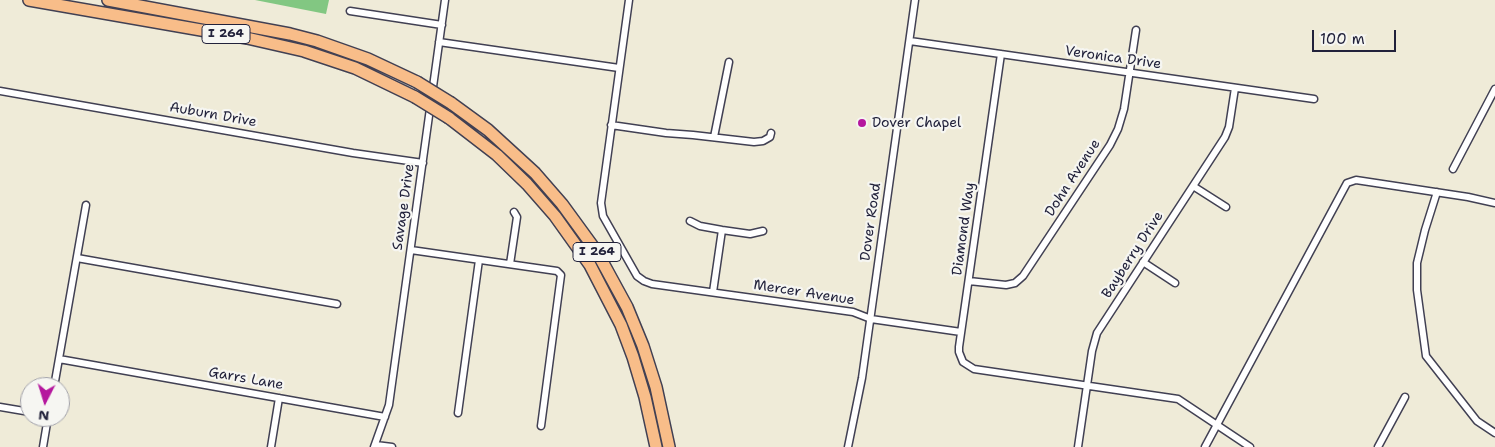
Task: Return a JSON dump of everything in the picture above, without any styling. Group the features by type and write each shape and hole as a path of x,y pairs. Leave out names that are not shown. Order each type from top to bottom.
{"highway":[{"name":"I 264","path":"30,0 285,46 355,68 415,97 449,118 497,155 527,184 555,216 590,265 613,310 633,357 645,397 656,447"},
{"name":"I 264","path":"108,0 290,34 317,41 368,59 417,82 451,103 494,135 535,173 562,204 597,252 627,307 643,346 656,387 669,447"}],"street":[{"name":"Savage Drive","path":"385,417 392,388 445,0"},
{"path":"629,0 611,125 653,132 760,142 770,137 771,133"},
{"name":"Dover Road","path":"848,447 856,415 871,319 915,0"},
{"path":"350,12 442,25"},
{"name":"Dohn Avenue","path":"969,280 1006,285 1015,283 1023,276 1114,138 1122,118 1136,30"},
{"name":"Veronica Drive","path":"910,40 1314,99"},
{"path":"439,42 619,68"},
{"name":"Diamond Way","path":"1001,54 959,352 965,364 974,369 1086,385"},
{"path":"714,137 729,62"},
{"name":"Bayberry Drive","path":"1078,447 1086,385 1097,333 1225,137 1229,127 1235,88"},
{"path":"1453,169 1495,89"},
{"name":"Auburn Drive","path":"0,90 343,151 423,163"},
{"name":"Mercer Avenue","path":"611,125 601,210 632,268 642,280 652,284 853,312 871,319 961,332"},
{"path":"1205,447 1349,181 1354,180 1438,192 1495,203"},
{"path":"1194,186 1226,207"},
{"path":"1438,192 1425,230 1418,263 1417,290 1426,356 1477,421 1495,433"},
{"path":"56,377 86,205"},
{"path":"510,264 517,217 514,212"},
{"path":"690,221 700,226 750,234 763,231"},
{"path":"712,292 722,230"},
{"path":"411,250 557,271 561,275 562,279 541,426"},
{"path":"77,258 337,304"},
{"path":"458,413 480,260"},
{"path":"1143,262 1175,282"},
{"name":"Garrs Lane","path":"59,359 385,417"},
{"path":"1086,385 1178,399 1250,447"},
{"path":"1378,447 1405,397"},
{"path":"270,447 278,398"},
{"path":"0,406 20,410"},
{"path":"385,417 375,446 392,447"},
{"path":"43,447 46,427"}],"green space":[{"path":"255,0 329,0 326,14"}],"place":[{"name":"Dover Chapel","path":"862,123"}]}
